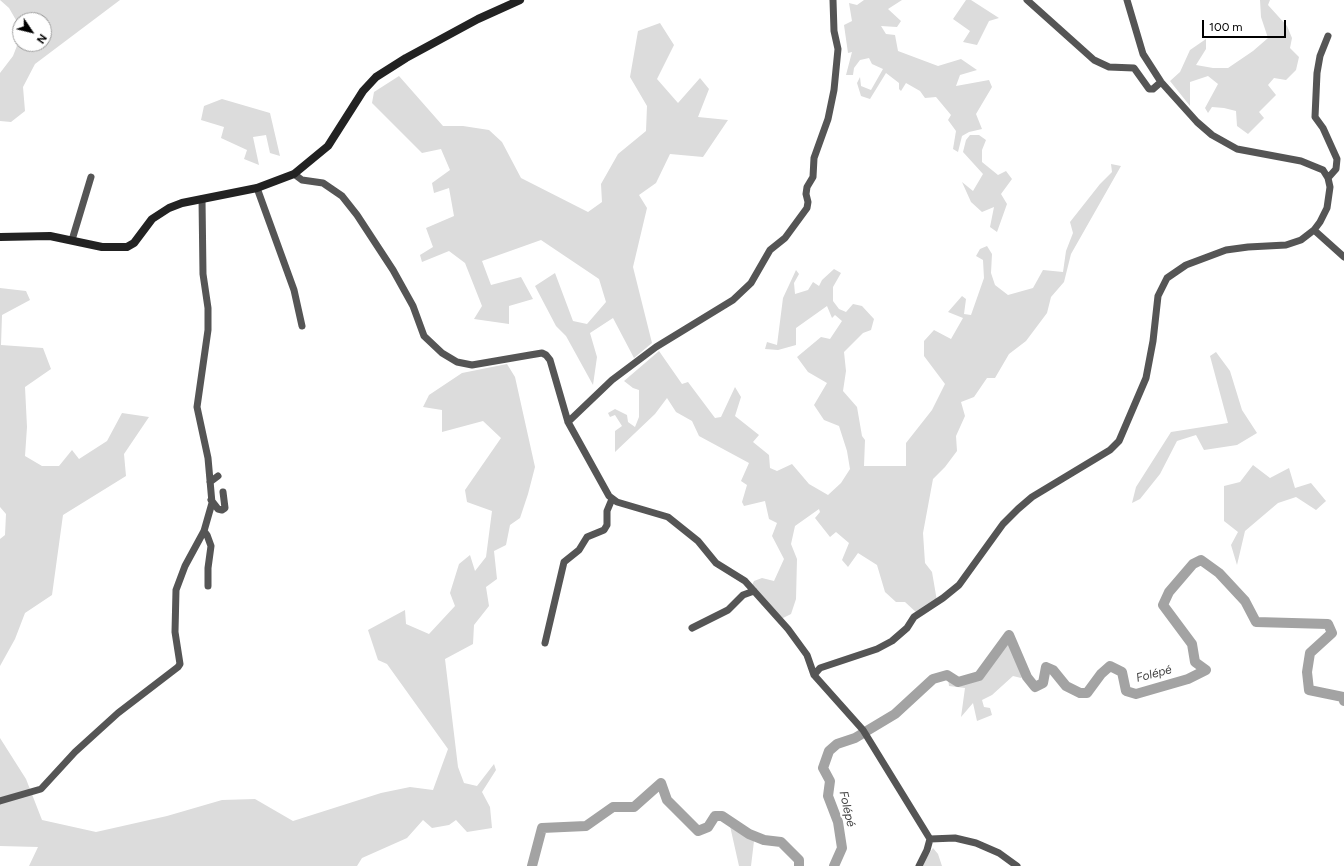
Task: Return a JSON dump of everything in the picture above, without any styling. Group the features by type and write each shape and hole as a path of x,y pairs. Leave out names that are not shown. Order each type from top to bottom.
{"street":[{"path":"0,237 37,235 72,240 102,247 120,248 130,246 152,219 160,213 182,203 257,188 294,174 328,146 363,91 376,77 406,58 478,19 520,0"},
{"path":"568,422 612,380 656,347 733,300 743,292 760,269 770,250 785,238 807,208 807,187 813,177 814,158 828,119 834,90 838,49 834,31 834,0"},
{"path":"1027,0 1094,60 1110,67 1134,68 1149,89 1153,89 1161,82"},
{"path":"814,675 820,668 877,649 892,641 907,628 914,617 959,585 1003,524 1018,509 1032,497 1104,453 1119,441 1146,378 1153,341 1158,296 1167,278 1186,265 1215,254 1237,248 1286,244 1301,240 1314,230 1327,208 1330,187 1328,178 1322,170 1312,165 1236,149 1212,134 1197,122 1161,82 1143,54 1127,0"},
{"path":"1328,36 1320,56 1317,73 1315,117 1323,128 1337,159 1336,169 1328,178"},
{"path":"294,174 302,180 323,183 342,196 357,215 393,270 413,306 424,336 442,353 457,362 472,365 530,355 546,355 550,360 568,422 604,488 612,499 668,517 698,542 712,559 741,578 788,630 807,656 814,675 865,733 930,839 927,850 919,866"},
{"path":"72,240 91,177"},
{"path":"257,188 294,290 302,326"},
{"path":"0,802 41,789 75,752 118,713 178,667 180,661 175,632 176,590 184,566 204,531 210,513 212,500 208,458 197,407 208,330 208,308 203,274 202,199"},
{"path":"1314,230 1344,257"},
{"path":"210,482 218,476"},
{"path":"212,500 218,509 222,510 225,508 223,492"},
{"path":"545,643 564,562 579,550 587,537 604,530 607,526 607,511 612,499"},
{"path":"204,531 211,546 208,568 208,586"},
{"path":"692,628 718,616 728,610 743,595 754,591"},
{"path":"930,839 955,838 976,843 999,854 1017,866"}],"shaded area":[{"path":"0,0 120,0 52,51 52,12 12,13 9,8"},
{"path":"864,0 902,0 888,9 901,21 897,27 881,26 886,34 895,35 898,51 938,66 961,59 977,70 960,75 956,86 989,80 992,87 976,114 982,129 969,132 962,136 958,152 953,149 956,131 948,120 951,115 936,97 925,98 920,91 906,83 901,91 899,89 899,83 886,73 870,99 861,96 857,83 860,77 861,86 871,90 883,69 872,64 869,58 860,60 854,68 853,75 846,75 852,52 848,53 844,25 852,21 849,3 857,5"},
{"path":"966,0 971,0 999,18 989,21 977,45 963,42 970,31 953,19"},
{"path":"1260,0 1270,0 1268,5 1287,26 1292,38 1290,48 1299,57 1296,70 1286,80 1274,78 1268,85 1276,95 1259,112 1264,118 1248,134 1237,126 1236,111 1212,107 1208,113 1205,108 1218,84 1208,76 1190,82 1190,106 1170,81 1180,72 1190,50 1206,39 1206,49 1196,65 1213,68 1228,68 1253,51 1268,38 1261,17"},
{"path":"660,23 674,45 657,79 678,103 700,78 709,89 698,117 728,120 703,157 670,154 656,183 639,195 647,208 633,267 652,343 634,358 613,318 590,333 597,357 593,385 566,336 556,326 535,286 555,273 573,321 587,324 606,302 599,279 541,240 482,261 491,285 521,277 533,299 509,306 509,324 474,319 482,306 465,263 449,251 422,262 420,255 433,247 426,228 454,216 449,188 434,193 432,183 450,170 441,149 422,153 372,103 374,92 399,76 443,126 463,126 489,130 502,142 521,178 588,212 602,202 601,184 618,154 646,131 647,106 630,77 638,31"},
{"path":"15,52 51,52 35,64 23,87 25,111 11,122 0,121 0,73"},
{"path":"222,99 270,113 280,156 270,153 266,135 253,137 259,165 244,159 247,150 221,138 224,127 201,120 204,106"},
{"path":"970,135 979,135 986,140 982,150 982,162 998,175 1006,171 1012,179 1001,194 1007,204 997,232 990,227 994,207 982,212 971,202 962,182 973,191 983,174 963,152 966,140"},
{"path":"1111,164 1121,166 1071,254 1064,282 1051,297 1047,313 1026,341 1009,354 995,378 987,378 974,397 961,402 965,416 956,436 957,451 945,467 933,479 923,533 925,563 932,572 937,601 918,614 905,602 896,602 885,592 877,565 858,553 848,567 842,560 849,543 836,532 830,537 815,518 820,512 819,509 795,526 791,544 797,559 796,599 791,614 781,619 749,591 754,581 762,578 774,581 784,559 772,536 777,523 769,519 765,501 744,506 742,502 747,485 741,481 749,463 699,436 692,421 676,412 667,398 655,414 615,452 615,431 622,426 615,415 610,417 608,413 615,409 627,415 628,422 635,427 639,417 639,390 633,388 624,381 659,351 682,384 688,382 715,418 721,417 735,387 741,397 735,416 759,435 753,442 769,455 770,468 777,471 792,464 809,484 828,495 841,483 850,469 847,451 839,426 824,420 814,405 827,383 808,372 797,357 821,337 830,339 842,321 835,315 832,318 827,306 796,328 796,345 778,350 765,349 767,342 777,345 783,298 796,270 799,274 794,283 795,294 808,290 813,282 819,286 822,280 834,269 841,273 833,287 833,301 839,309 846,312 853,304 862,306 874,319 871,330 863,333 844,352 846,371 843,391 857,407 862,436 865,440 864,466 906,466 906,443 932,410 945,384 924,356 924,341 934,330 951,339 963,318 948,312 962,296 966,299 964,314 971,315 984,278 983,260 976,256 980,249 987,246 992,254 991,273 995,285 1008,295 1033,288 1043,270 1063,272 1066,251 1073,233 1070,222 1100,184 1112,172"},
{"path":"0,288 26,291 30,300 2,315 1,345 43,348 51,369 25,387 27,427 25,456 42,466 59,466 72,450 79,459 107,441 122,413 149,417 124,454 126,476 63,515 52,595 25,613 15,639 0,666 0,539 5,535 6,514 0,507"},
{"path":"1216,352 1230,371 1242,410 1257,433 1237,445 1204,450 1196,435 1177,441 1160,474 1140,499 1132,503 1136,487 1171,432 1228,423 1210,356"},
{"path":"507,364 515,377 535,467 520,518 510,525 506,545 494,551 497,579 486,587 489,606 474,625 473,644 445,659 458,767 464,783 477,786 494,764 496,770 482,792 490,807 492,828 467,832 456,820 449,825 432,828 423,820 407,838 362,858 357,866 29,866 38,847 0,846 0,738 26,779 42,820 96,832 167,816 222,800 255,799 293,821 381,793 410,787 433,790 448,749 387,664 378,660 368,630 405,610 406,624 429,634 455,606 450,593 459,564 470,555 475,571 486,557 492,511 467,502 465,490 501,438 483,421 442,432 442,410 423,407 429,395 462,373"},
{"path":"1253,465 1270,478 1289,468 1295,488 1311,483 1326,501 1316,510 1296,497 1278,503 1245,531 1237,565 1231,545 1238,532 1224,521 1224,486 1240,482"},
{"path":"1008,640 1013,645 1017,659 1026,673 1021,678 1013,676 992,695 982,700 984,707 990,708 992,715 977,721 973,703 961,717 965,688 949,686 948,679 965,682 980,679 1000,653 1003,641"},
{"path":"730,826 754,841 751,866 739,866"},
{"path":"933,848 938,854 942,866 921,866"}],"waterway":[{"name":"Folépé","path":"834,866 842,848 838,822 828,796 830,781 823,768 829,751 837,744 855,738 895,714 933,679 947,675 958,682 979,676 1009,635 1027,677 1035,687 1043,683 1046,667 1053,670 1066,686 1080,693 1087,693 1101,674 1110,666 1122,672 1126,691 1136,694 1188,679 1206,670 1195,662 1192,644 1163,605 1169,592 1193,564 1201,560 1219,573 1245,601 1256,622 1328,624 1332,633 1310,653 1307,672 1309,690 1343,697 1344,701"},
{"name":"Folépé","path":"532,866 542,828 586,826 613,807 634,807 661,783 667,800 698,831 708,827 715,816 722,816 749,834 764,840 781,842 799,860 799,866"}]}
